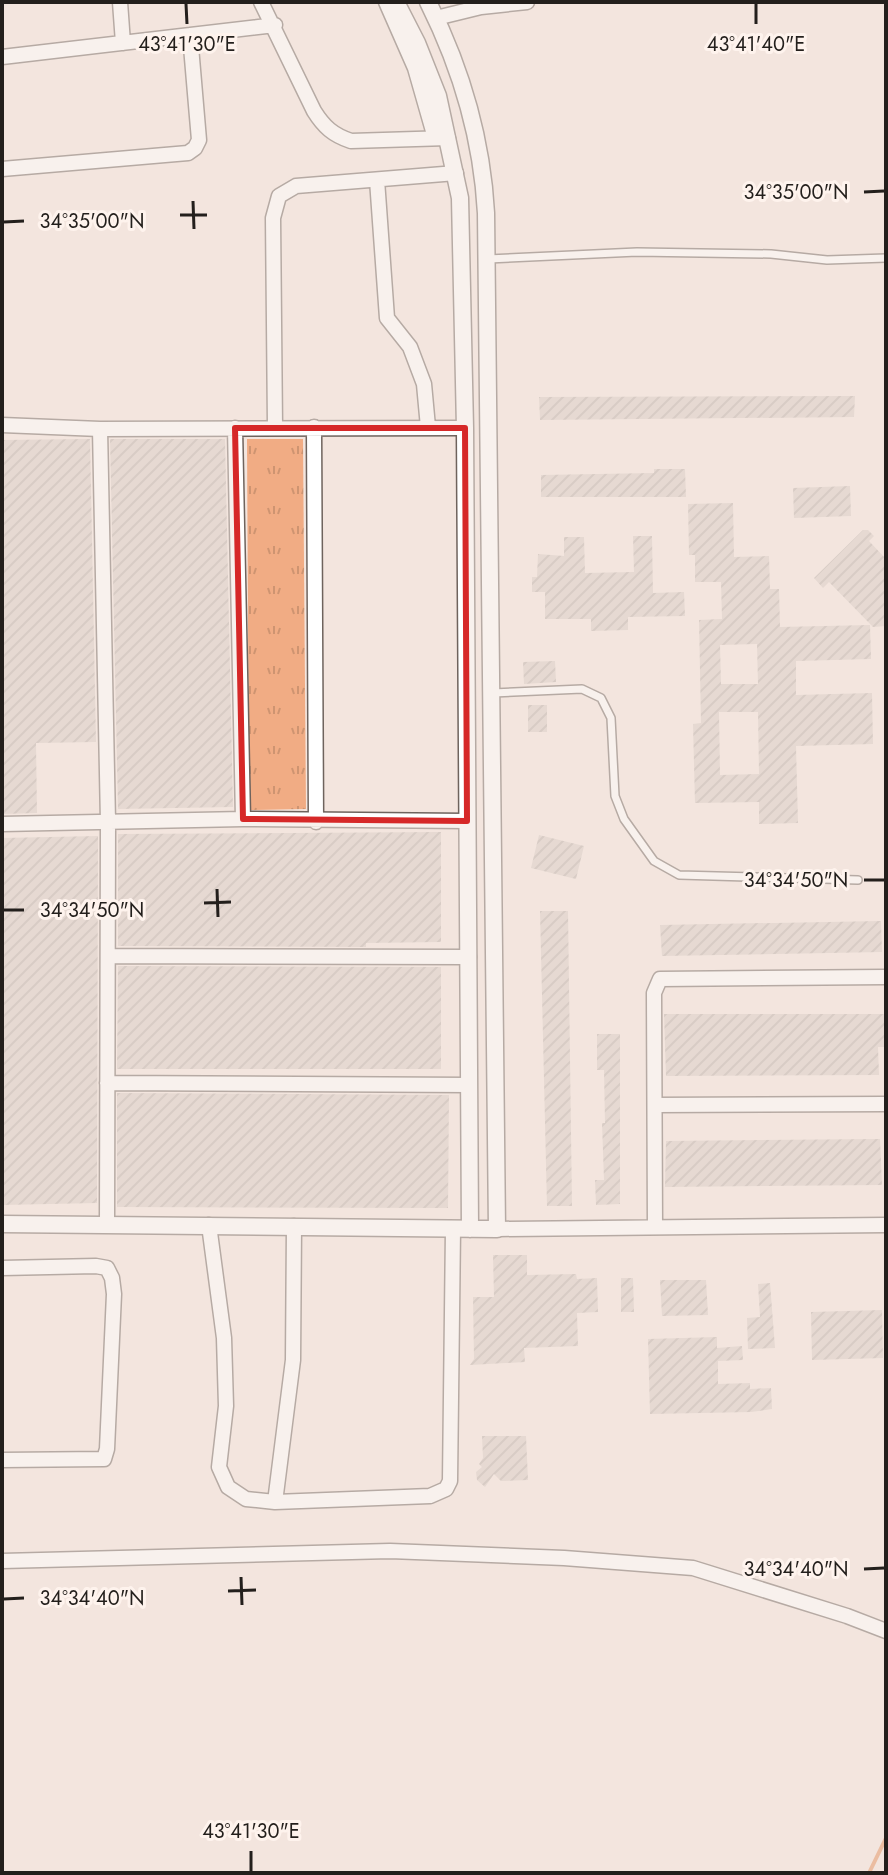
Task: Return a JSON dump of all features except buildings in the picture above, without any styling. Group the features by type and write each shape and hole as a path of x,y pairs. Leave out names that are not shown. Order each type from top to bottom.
{"street":[{"path":"120,2 123,43"},
{"path":"261,2 275,25 314,111 335,136 351,141 441,138"},
{"path":"386,2 456,173 460,198 465,428 470,1229"},
{"path":"396,2 433,81 441,138"},
{"path":"497,1229 488,252 481,156 458,71 432,10 527,2"},
{"path":"2,57 275,25"},
{"path":"2,169 188,153 199,140 190,35"},
{"path":"275,427 273,218 279,196 296,186 456,173"},
{"path":"377,180 387,318 410,347 424,384 428,427"},
{"path":"461,245 488,252"},
{"path":"2,425 100,429 465,428"},
{"path":"314,427 316,822"},
{"path":"235,428 243,819"},
{"path":"100,429 108,822 107,1224"},
{"path":"466,620 490,621"},
{"path":"2,824 243,819 467,821"},
{"path":"108,956 469,957"},
{"path":"655,1227 654,993 660,979 886,977"},
{"path":"107,1083 469,1085"},
{"path":"655,1105 886,1104"},
{"path":"2,1224 453,1229 886,1225"},
{"path":"209,1225 224,1338 226,1406 219,1467 228,1487 246,1499 275,1502 430,1496 446,1489 450,1481 453,1229"},
{"path":"275,1502 293,1360 294,1226"},
{"path":"2,1268 107,1268 114,1294 104,1459 2,1460"},
{"path":"2,1561 390,1551 679,1566 721,1576 886,1631"}],"lane":[{"path":"488,252 771,254 827,260 886,258"},
{"path":"491,693 582,689 601,698 611,718 615,796 624,819 654,861 679,875 858,880"}],"highlighted area":[{"path":"235,428 465,428 467,821 243,819"}],"green space":[{"path":"247,439 303,439 306,809 249,810"}],"waterway":[{"path":"869,1873 886,1838"}]}
